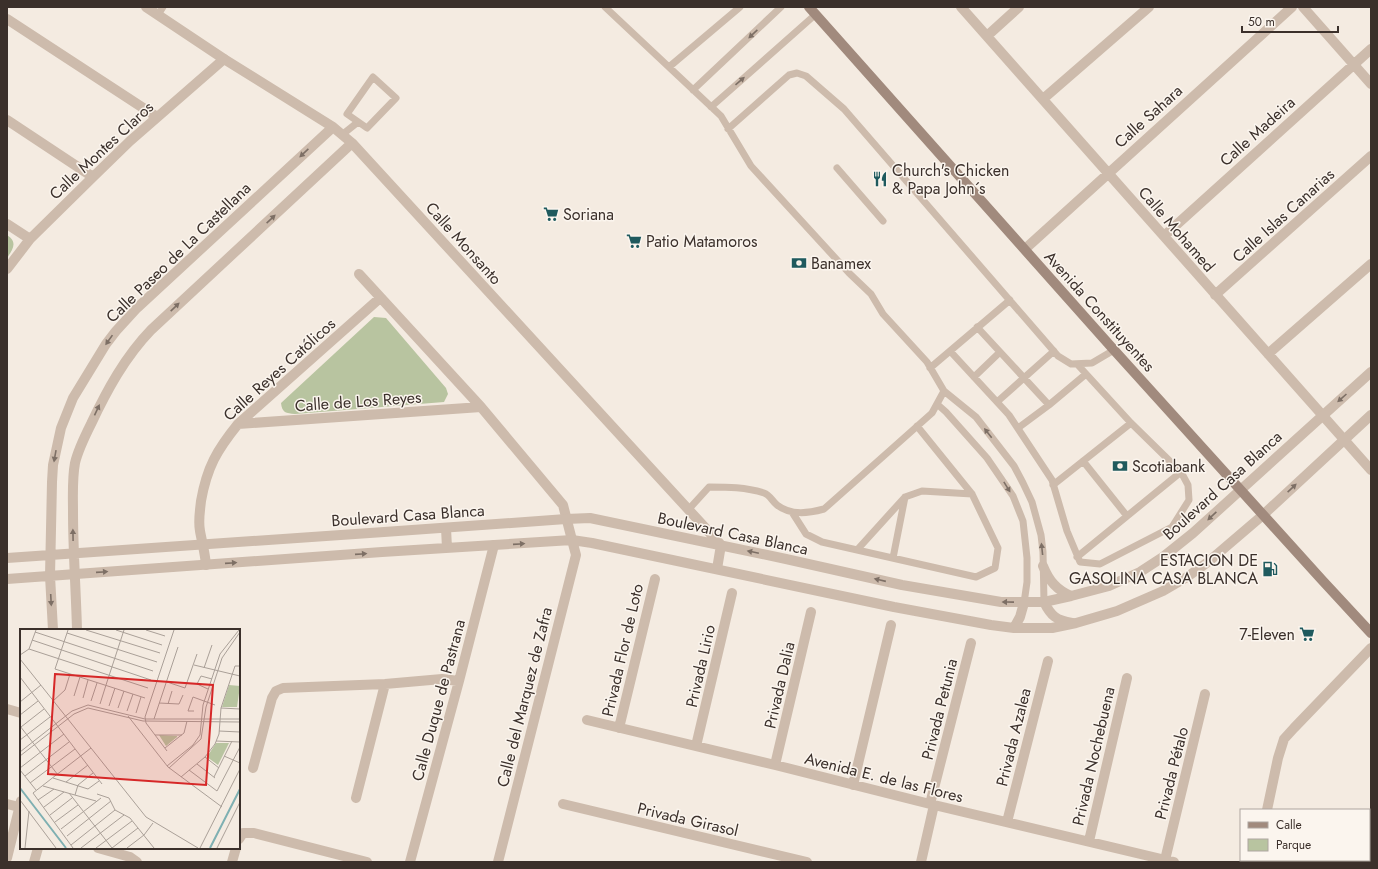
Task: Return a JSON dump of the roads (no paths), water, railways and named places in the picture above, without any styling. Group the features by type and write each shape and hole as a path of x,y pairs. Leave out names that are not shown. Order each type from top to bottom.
{"main road":[{"name":"Avenida Constituyentes","path":"812,11 1114,350 1371,633"}],"street":[{"name":"Calle Monsanto","path":"146,7 160,11 224,59 333,127 352,142 721,545"},
{"name":"Calle Mohamed","path":"961,7 1371,470"},
{"path":"987,36 1019,7"},
{"path":"1043,99 1149,7"},
{"name":"Calle Sahara","path":"1025,249 1108,172 1292,7"},
{"path":"1303,7 1371,84"},
{"path":"7,19 157,117"},
{"name":"Calle Madeira","path":"1164,236 1371,49"},
{"name":"Calle Montes Claros","path":"7,269 30,239 93,177 157,117 224,59"},
{"path":"7,120 93,177"},
{"name":"Calle Paseo de La Castellana","path":"53,629 50,555 53,465 61,428 73,398 106,344 137,308 333,127"},
{"path":"76,629 73,481 76,460 86,432 102,400 138,343 352,142"},
{"name":"Calle Islas Canarias","path":"1216,295 1371,156"},
{"path":"7,224 30,239"},
{"path":"1268,354 1371,264"},
{"path":"359,274 481,407 563,505 572,540"},
{"name":"Calle Reyes Católicos","path":"206,564 200,532 200,512 206,476 211,464 228,436 238,424 380,298"},
{"name":"Boulevard Casa Blanca","path":"7,558 446,528 566,518 590,518 902,585 1001,602 1044,602 1109,586 1140,572 1163,557 1193,533 1371,372"},
{"name":"Calle de Los Reyes","path":"238,424 481,407"},
{"path":"7,579 206,564 572,540 894,607 1014,628 1052,628 1076,623 1117,611 1163,591 1208,562 1263,515 1371,415"},
{"path":"446,528 447,548"},
{"name":"Calle del Marquez de Zafra","path":"498,862 576,555 572,540"},
{"name":"Calle Duque de Pastrana","path":"410,862 494,545"},
{"path":"717,569 721,545"},
{"path":"1043,566 1053,585 1062,592 1071,596"},
{"name":"Privada Flor de Loto","path":"619,728 655,579"},
{"name":"Privada Lirio","path":"696,746 732,593"},
{"path":"1014,628 1020,617 1024,602"},
{"path":"1044,602 1048,611 1054,617 1064,621 1076,623"},
{"name":"Privada Dalia","path":"775,765 811,612"},
{"path":"852,785 891,626"},
{"name":"Privada Petunia","path":"921,862 932,805 971,643"},
{"path":"1267,809 1278,758 1284,739 1371,648"},
{"name":"Privada Azalea","path":"1007,822 1048,661"},
{"name":"Privada Nochebuena","path":"1088,841 1127,678"},
{"path":"253,768 272,698 276,691 283,688 385,684 442,679 459,681"},
{"path":"356,798 385,684"},
{"name":"Privada Pétalo","path":"1169,861 1206,694"},
{"path":"7,709 20,713"},
{"name":"Avenida E. de las Flores","path":"587,720 775,765 932,805 1169,861"},
{"path":"7,804 20,804 7,858"},
{"name":"Privada Girasol","path":"563,804 807,862"},
{"path":"241,836 254,833 367,862"},
{"path":"34,862 38,849"},
{"path":"102,849 130,857 137,862"},
{"path":"232,862 236,849"}],"lane":[{"path":"605,7 668,68 721,116 751,166 849,273 871,294 883,314 927,362 944,391 976,417 1014,466 1023,483 1036,516 1041,535 1044,602"},
{"path":"668,68 740,7"},
{"path":"693,90 781,7"},
{"path":"711,107 812,11"},
{"path":"728,129 789,75 797,73 806,76 844,109 1058,356 1071,364 1092,363 1114,350"},
{"path":"372,76 396,98 367,128 358,122 347,114 372,76"},
{"path":"343,134 358,122"},
{"path":"837,168 883,221"},
{"path":"930,368 1010,300"},
{"path":"977,328 1049,405"},
{"path":"950,351 1009,415 1052,480 1067,531 1080,562 1100,564 1172,527 1189,500 1188,486 1181,472 1131,423 1077,364"},
{"path":"997,402 1054,351"},
{"path":"974,377 1000,352"},
{"path":"1018,428 1049,405 1086,374"},
{"path":"688,510 709,487 730,487 766,493 778,506 792,512 808,513 824,509 932,413 944,391"},
{"path":"937,404 987,458 1013,496 1023,521 1027,558 1027,582 1024,602"},
{"path":"1053,485 1131,423"},
{"path":"792,512 806,534 822,542 976,577 995,568 998,548 972,494 917,426"},
{"path":"1083,461 1127,516"},
{"path":"1078,557 1181,472"},
{"path":"857,550 905,497 922,490 972,494"},
{"path":"893,558 905,497"}],"place":[{"name":"Church's Chicken & Papa John´s","path":"880,179"},
{"name":"Soriana","path":"551,214"},
{"name":"Patio Matamoros","path":"634,241"},
{"name":"Banamex","path":"799,263"},
{"name":"Scotiabank","path":"1120,466"},
{"name":"ESTACION DE GASOLINA CASA BLANCA","path":"1270,569"},
{"name":"7-Eleven","path":"1307,634"}]}
